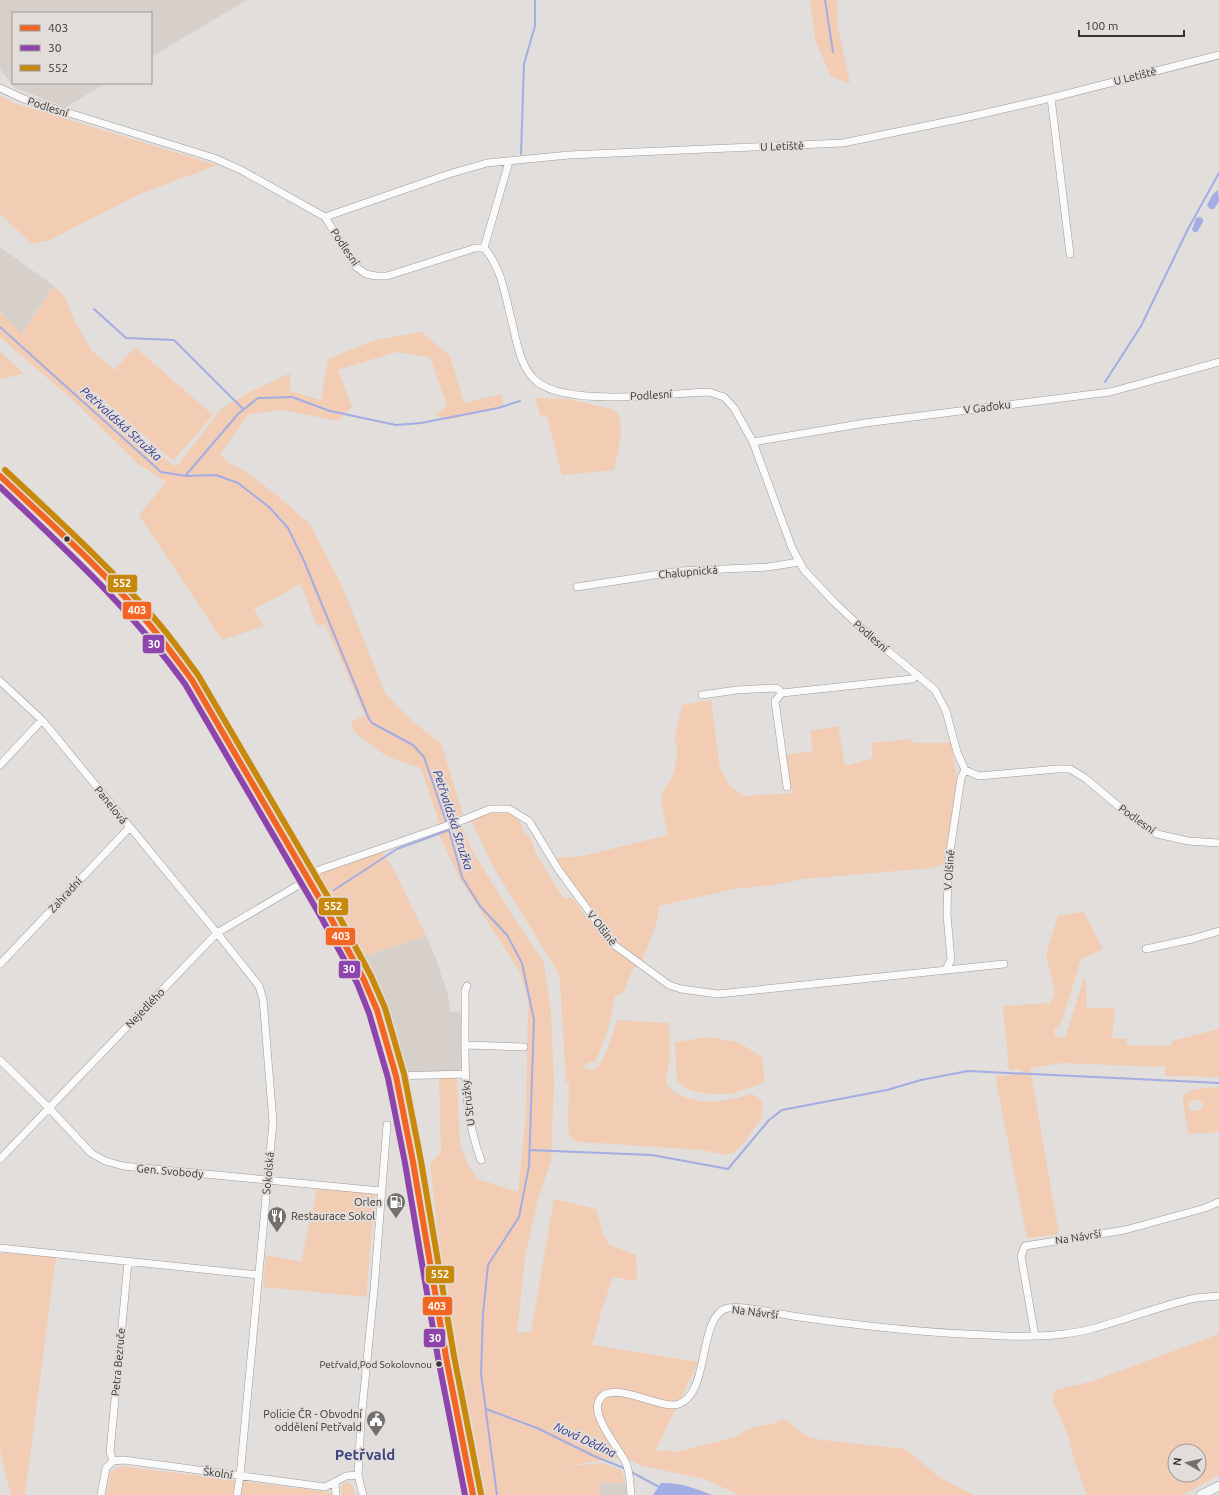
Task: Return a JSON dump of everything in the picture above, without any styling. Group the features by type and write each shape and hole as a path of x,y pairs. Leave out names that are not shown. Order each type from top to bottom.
{"main road":[{"path":"0,476 136,608 163,640 192,680 307,877 364,980 377,1010 396,1076 413,1162 466,1463 474,1495"},
{"path":"466,1463 466,1495"}],"street":[{"name":"U Letiště","path":"325,217 449,174 488,163 569,155 843,143 1051,98 1219,55"},
{"name":"Podlesní","path":"0,88 24,99 214,158 241,170 325,217 356,267 366,274 387,276 474,248 484,248 494,261 503,286 524,364 533,378 546,387 561,393 593,397 709,392 724,397 734,408 754,442 792,548 804,570 833,601 869,635 935,690 946,711 957,752 965,770 979,776 1070,769 1085,778 1128,814 1157,834 1188,841 1219,843"},
{"path":"1051,98 1070,254"},
{"path":"484,248 509,162"},
{"name":"V Gaďoku","path":"754,442 865,423 1110,392 1219,362"},
{"name":"Chalupnická","path":"577,587 680,571 768,567 800,562"},
{"path":"787,787 775,701 782,693 912,679 918,675"},
{"name":"Panelová","path":"0,681 42,720 217,933"},
{"path":"702,695 737,690 774,688 778,689 782,693"},
{"path":"0,765 42,720"},
{"name":"V Olšině","path":"945,971 951,960 947,915 948,865 961,778 965,770"},
{"name":"V Olšině","path":"307,877 319,870 463,820 490,809 509,809 529,821 558,869 613,944 669,985 681,989 718,994 1004,964"},
{"name":"Zahradní","path":"0,964 130,827"},
{"name":"Nejedlého","path":"0,1159 217,933 302,883 307,877"},
{"path":"1146,949 1192,940 1219,932"},
{"name":"Sokolská","path":"217,933 259,986 263,999 273,1122 237,1495"},
{"name":"U Stružky","path":"467,986 465,991 465,1074 469,1122 481,1160"},
{"path":"466,1045 524,1047"},
{"name":"Gen. Svobody","path":"0,1060 49,1108 91,1153 105,1161 123,1166 381,1191"},
{"path":"396,1076 465,1074"},
{"path":"363,1495 358,1475 361,1420 374,1290 387,1125"},
{"name":"Na Návrší","path":"1035,1336 1020,1256 1025,1246 1125,1230 1205,1208 1219,1202"},
{"path":"0,1248 259,1275"},
{"name":"Petra Bezruče","path":"113,1462 110,1452 128,1262"},
{"name":"Na Návrší","path":"631,1495 627,1465 599,1416 597,1407 599,1400 605,1393 610,1392 632,1395 668,1405 680,1404 686,1400 690,1396 698,1379 712,1325 718,1315 726,1308 746,1309 804,1318 956,1334 1035,1336 1089,1330 1193,1299 1219,1296"},
{"name":"Školní","path":"113,1462 124,1460 324,1487 346,1476 358,1475"},
{"path":"100,1495 106,1468 113,1462"},
{"path":"334,1483 336,1495"},
{"path":"1200,1495 1219,1486"}],"shaded area":[{"path":"0,0 247,0 152,56 152,12 12,12 12,84 104,84 66,107 15,88 0,69"},
{"path":"810,0 837,0 838,28 850,83 831,77 815,39"},
{"path":"0,95 14,103 217,165 140,194 50,240 32,244 0,214"},
{"path":"0,247 54,286 21,334 0,311"},
{"path":"54,286 63,294 76,323 91,350 114,370 135,347 213,415 173,461 95,392 86,393 173,465 177,466 221,409 250,392 290,373 290,391 321,400 328,359 375,340 422,332 450,356 464,403 501,394 504,406 448,420 435,414 447,406 430,357 396,352 338,370 352,407 338,421 282,410 249,414 220,454 229,463 246,472 279,497 310,524 341,584 385,693 413,722 441,743 463,814 440,825 421,768 386,756 354,732 351,722 365,715 325,624 317,626 301,584 254,609 264,626 222,640 139,515 166,482 137,463 74,401 0,337 0,312 22,334"},
{"path":"0,351 24,374 0,379"},
{"path":"535,398 569,399 614,410 618,415 621,429 614,470 562,475 547,417 541,417"},
{"path":"711,700 720,768 729,785 744,796 792,793 785,755 813,751 810,731 838,726 845,766 873,758 871,743 912,739 913,743 951,743 957,779 945,863 931,868 804,879 772,885 734,889 659,906 657,921 642,961 615,940 579,900 556,858 583,856 668,835 662,806 662,795 672,777 675,767 677,746 676,741 674,740 682,705"},
{"path":"492,810 509,812 520,822 525,834 527,834 532,842 536,854 564,899 570,897 573,899 600,932 640,966 633,968 624,992 615,996 608,1029 596,1061 588,1063 583,1067 592,1070 599,1066 611,1039 617,1020 669,1023 670,1056 666,1082 668,1087 680,1095 698,1100 716,1101 734,1099 752,1094 759,1098 763,1103 761,1119 743,1144 733,1153 726,1155 702,1150 584,1143 575,1141 569,1134 569,1081 566,1083 560,981 558,972 494,868 472,822 477,814"},
{"path":"460,823 473,852 544,963 551,1013 554,1082 551,1161 538,1199 525,1256 517,1333 531,1332 554,1199 596,1209 604,1237 606,1238 608,1244 636,1255 637,1281 613,1277 601,1311 592,1345 698,1362 655,1452 669,1450 676,1452 736,1437 747,1429 786,1420 806,1436 822,1440 905,1449 939,1477 974,1495 740,1495 704,1479 643,1466 625,1457 565,1466 604,1463 622,1471 625,1484 600,1481 599,1495 482,1495 438,1234 430,1163 441,1153 439,1078 457,1077 460,1146 469,1167 478,1179 518,1192 526,1115 528,1001 520,972 460,879 440,837 438,831"},
{"path":"381,850 394,870 426,936 364,956 319,873"},
{"path":"1084,912 1103,949 1081,959 1061,1024 1054,1030 1055,1036 1065,1038 1085,975 1087,1008 1115,1008 1112,1038 1127,1039 1126,1045 1171,1046 1172,1041 1219,1029 1219,1077 1165,1076 1165,1067 1063,1063 1030,1068 1059,1234 1027,1238 997,1086 996,1076 1022,1074 1021,1069 1009,1070 1003,1006 1048,1003 1049,1006 1055,992 1046,954 1058,916"},
{"path":"426,936 435,956 448,996 450,1012 460,1011 463,1043 463,1067 455,1073 407,1071 389,1011 364,956"},
{"path":"709,1037 738,1042 762,1057 765,1082 728,1094 710,1094 691,1091 677,1081 675,1042"},
{"path":"1219,1087 1219,1131 1189,1135 1183,1105 1183,1096 1195,1089","holes":["1195,1099 1202,1102 1203,1108 1196,1111 1192,1111 1189,1107 1189,1103"]},
{"path":"317,1189 375,1193 367,1297 263,1287 266,1255 301,1262"},
{"path":"0,1253 56,1256 25,1495 11,1495 0,1450"},
{"path":"1219,1334 1219,1475 1207,1482 1207,1443 1167,1443 1167,1483 1205,1483 1183,1495 1087,1495 1074,1460 1069,1438 1053,1401 1055,1390 1093,1381"},
{"path":"121,1466 329,1492 333,1495 106,1495 110,1472"},
{"path":"600,1481 625,1484 627,1495 599,1495"},
{"path":"348,1482 353,1486 355,1495 342,1495 341,1489 343,1483"}],"water":[{"path":"1218,190 1219,201 1214,209 1210,209 1207,205 1213,194"},
{"path":"1200,217 1203,219 1203,222 1197,232 1194,232 1192,230 1196,218"},
{"path":"661,1483 674,1483 687,1486 712,1495 653,1495"}],"waterway":[{"path":"521,154 524,64 535,26 535,0"},
{"path":"825,0 833,52"},
{"path":"1105,382 1141,326 1188,229 1219,173"},
{"path":"94,309 126,338 174,340 243,409"},
{"name":"Petřvaldská Stružka","path":"0,327 161,472 186,476 216,475 238,483 269,507 288,528 304,561 369,719 372,723 413,745 424,757 449,830 462,877 480,906 507,935 522,963 534,1020 529,1166 519,1217 488,1265 483,1314 481,1374 497,1495"},
{"path":"186,475 238,414 258,398 292,397 330,411 396,425 421,423 498,408 520,401"},
{"path":"334,890 397,849 449,830"},
{"path":"529,1150 652,1155 728,1169 769,1120 782,1110 887,1090 921,1080 968,1071 1219,1083"},
{"name":"Nová Dědina","path":"486,1409 537,1428 594,1456 626,1469"},
{"name":"Nová Dědina","path":"631,1472 661,1488"}],"transit line":[{"name":"552","path":"5,470 81,542 136,598 177,646 198,675 335,909 371,976 385,1008 404,1074 421,1161 454,1356 481,1494"},
{"name":"403","path":"0,476 77,548 132,604 166,645 192,680 328,913 364,980 377,1010 396,1076 413,1162 446,1357 473,1495"},
{"name":"30","path":"0,487 97,581 143,631 185,684 321,917 357,983 369,1013 388,1078 405,1163 438,1358 465,1495"}],"place":[{"name":"Orlen","path":"396,1219"},
{"name":"Restaurace Sokol","path":"277,1233"},
{"name":"Petřvald,Pod Sokolovnou","path":"439,1364"},
{"name":"Policie ČR - Obvodní oddělení Petřvald","path":"376,1437"}],"district":[{"name":"Petřvald","path":"365,1455"}]}
